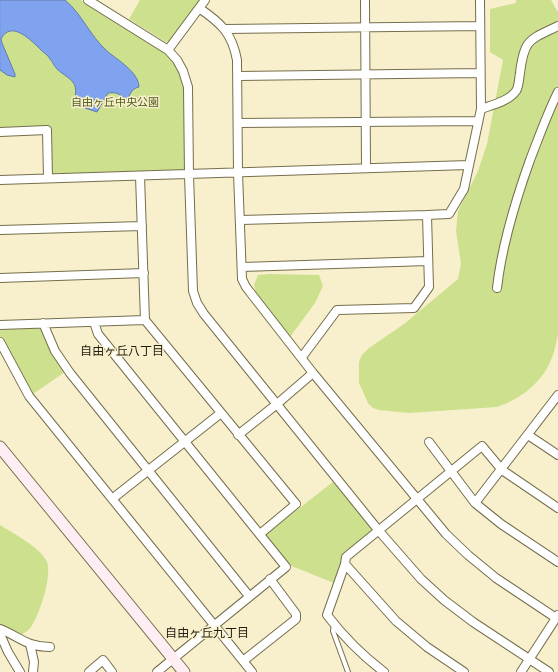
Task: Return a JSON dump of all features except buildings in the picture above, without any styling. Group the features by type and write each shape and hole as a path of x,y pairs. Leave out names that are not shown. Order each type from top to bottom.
{"street":[{"path":"88,0 168,50 177,60 183,71 188,87 192,276 193,291 196,303 379,531 421,579 444,600 473,622 549,672"},
{"path":"168,50 204,0"},
{"path":"365,0 366,168"},
{"path":"241,220 449,214 464,189 480,110 480,0"},
{"path":"199,8 215,19 225,29 235,50 238,76 238,173 241,220 242,279 246,287 313,373 446,534 468,555 496,578 557,617 521,672"},
{"path":"225,29 480,26"},
{"path":"480,110 510,97 518,90 522,58 526,46 534,37 558,26"},
{"path":"238,76 480,73"},
{"path":"497,288 505,239 523,182 547,115 558,92"},
{"path":"238,123 478,121"},
{"path":"0,132 47,130 48,178"},
{"path":"0,180 468,165"},
{"path":"140,176 145,320 296,504 260,534"},
{"path":"302,357 337,310 414,308 429,287 427,215"},
{"path":"0,230 142,226"},
{"path":"242,266 428,261"},
{"path":"0,278 144,273"},
{"path":"0,325 145,320"},
{"path":"94,322 98,334 286,567 157,672"},
{"path":"43,323 55,351 70,373 249,596"},
{"path":"0,342 29,396 252,672"},
{"path":"238,435 313,373"},
{"path":"475,504 557,399"},
{"path":"112,499 221,413"},
{"path":"528,435 558,455"},
{"path":"429,442 475,504 501,524 558,562"},
{"path":"384,672 355,646 327,615 345,564 346,557 482,446 502,470 558,508"},
{"path":"0,447 184,672"},
{"path":"345,564 396,621 427,647 462,671"},
{"path":"243,661 296,619 296,614 270,580"},
{"path":"0,629 30,644 39,647 50,647"},
{"path":"0,634 8,652 20,672"},
{"path":"30,644 34,662 33,672"},
{"path":"89,672 103,660 112,672"}],"lane":[{"path":"334,624 333,631 348,672"}],"green space":[{"name":"自由ヶ丘中央公園","path":"0,0 81,0 168,54 178,67 184,87 185,170 52,174 50,128 0,130"},
{"path":"140,0 200,0 170,41 166,42 129,19"},
{"path":"516,0 551,0 558,12 558,335 553,356 546,370 535,384 513,400 497,407 409,413 373,408 368,403 359,383 359,362 362,355 369,348 404,324 458,279 461,264 456,231 458,211 478,171 487,144 503,60 490,52 490,9 516,3"},
{"path":"258,275 319,275 323,286 315,303 290,337 257,298 254,285"},
{"path":"39,327 65,372 33,394 22,378 0,336 0,328"},
{"path":"333,482 374,531 344,555 334,583 289,565 266,534"},
{"path":"0,525 37,550 46,560 48,566 47,584 38,614 31,627 26,632 16,636 0,627"}],"water":[{"path":"0,0 65,0 101,45 131,71 138,81 139,87 132,91 128,99 115,93 108,93 97,112 79,106 76,104 75,100 76,88 74,83 57,69 48,56 27,37 16,31 5,33 1,39 15,77 7,75 0,70"}],"district":[{"name":"自由ヶ丘八丁目","path":"122,351"},
{"name":"自由ヶ丘九丁目","path":"207,633"}]}
